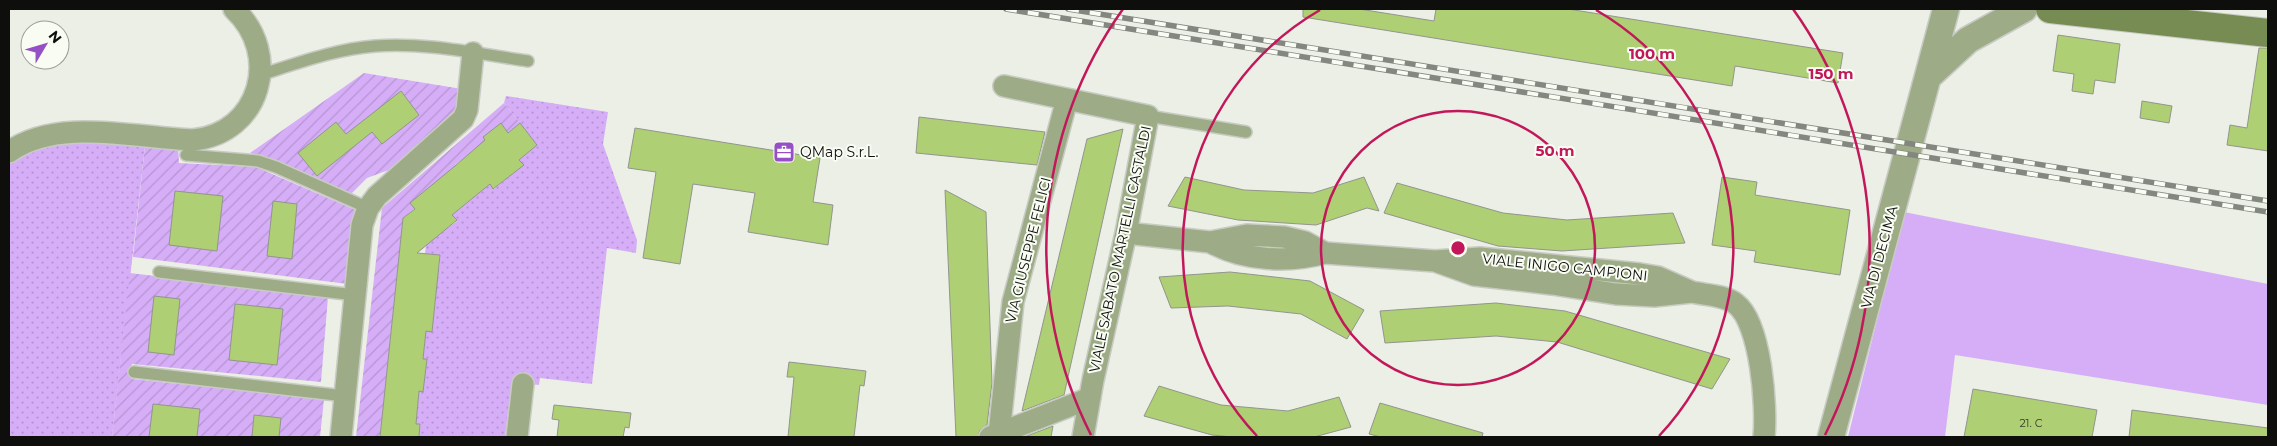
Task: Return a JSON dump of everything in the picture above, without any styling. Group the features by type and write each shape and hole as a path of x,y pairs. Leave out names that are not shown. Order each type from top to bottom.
{"main road":[{"path":"2050,9 2268,33"}],"street":[{"path":"10,151 35,138 61,132 185,139 209,137 228,127 244,113 252,99 260,75 260,54 254,35 247,23 234,9"},
{"name":"VIA DI DECIMA","path":"1831,437 1946,9"},
{"path":"1928,77 1968,40 2024,9"},
{"path":"341,437 360,237 368,208 388,185 463,120 467,110 473,53"},
{"name":"VIALE SABATO MARTELLI CASTALDI","path":"1004,86 1148,116 1126,233 1090,398 1084,437"},
{"name":"VIA GIUSEPPE FELICI","path":"995,436 1013,302 1067,99"},
{"name":"VIALE INIGO CAMPIONI","path":"1126,233 1210,242 1230,252 1250,256 1288,259 1325,253 1435,261 1474,275 1616,294 1654,296 1692,292 1729,300 1738,305 1745,316 1761,369 1765,402 1764,437"},
{"path":"516,437 523,384"},
{"path":"995,436 1090,398"}],"lane":[{"path":"260,75 308,59 344,50 375,46 421,47 528,62"},
{"path":"1148,116 1246,132"},
{"path":"186,156 258,161 276,167 368,208"},
{"path":"159,272 354,295"},
{"path":"134,372 345,396"}],"shaded area":[{"path":"364,73 462,89 461,106 394,168 367,178 351,194 272,159 250,153"},
{"path":"506,96 608,112 603,144 637,240 636,253 607,248 592,384 540,378 539,385 512,382 505,437 419,437 420,425 416,424 419,391 423,391 427,359 423,359 426,331 432,331 436,297 433,269 439,269 440,256 425,254 427,235 433,239 457,221 452,215 490,184 494,189 523,165 519,160 537,145 504,103"},
{"path":"504,103 520,123 508,133 501,124 486,141 455,165 460,172 403,218 380,437 356,437 382,208"},
{"path":"65,140 145,146 112,437 9,437 9,159"},
{"path":"145,146 178,146 179,163 256,167 358,211 348,284 133,257"},
{"path":"1904,212 2268,284 2268,405 1955,355 1945,437 1848,437"},
{"path":"130,273 328,297 321,382 132,364 130,372 132,379 324,399 320,437 112,437"}],"building":[{"path":"1303,9 1359,9 1434,21 1436,9 1568,9 1843,53 1838,83 1735,66 1732,86 1303,17"},
{"path":"2058,35 2120,44 2115,83 2095,80 2093,94 2072,91 2074,74 2053,71"},
{"path":"2259,48 2268,48 2268,151 2227,145 2230,125 2247,128"},
{"path":"401,91 419,115 382,144 372,132 317,176 298,153 336,122 346,134"},
{"path":"2142,101 2172,106 2169,123 2140,118"},
{"path":"919,117 1045,132 1037,165 916,153"},
{"path":"501,123 508,133 520,123 537,145 519,160 524,165 493,189 490,184 452,215 457,220 417,253 440,255 432,332 426,331 423,359 427,359 423,392 419,391 416,424 420,424 419,437 380,437 403,218 415,209 410,203 485,140 483,137"},
{"path":"635,128 820,158 813,202 833,205 828,245 748,232 755,193 693,184 680,264 643,258 656,172 628,168"},
{"path":"1123,129 1064,395 1022,411 1087,139"},
{"path":"1185,177 1244,190 1313,193 1364,177 1379,211 1367,208 1316,225 1238,220 1168,206"},
{"path":"1722,177 1757,182 1755,195 1850,210 1840,275 1754,262 1756,251 1712,245"},
{"path":"1397,183 1503,213 1567,220 1673,213 1685,243 1562,251 1498,246 1384,213"},
{"path":"945,190 986,212 992,383 987,425 980,430 978,437 956,437"},
{"path":"175,191 223,196 217,251 169,245"},
{"path":"273,201 297,204 292,259 267,256"},
{"path":"1230,272 1310,281 1364,310 1347,339 1301,314 1228,306 1171,308 1159,277"},
{"path":"154,296 180,299 174,355 148,352"},
{"path":"1496,303 1565,311 1730,359 1712,389 1557,342 1496,336 1385,343 1380,311"},
{"path":"235,304 283,309 277,365 229,360"},
{"path":"789,362 866,371 864,386 860,385 854,437 788,437 794,377 787,377"},
{"path":"1159,386 1221,405 1288,411 1339,397 1351,427 1314,437 1232,437 1212,435 1144,416"},
{"path":"1973,389 2097,410 2092,437 1964,437"},
{"path":"1380,403 1483,433 1482,437 1381,437 1369,434"},
{"path":"153,404 200,409 197,437 149,437"},
{"path":"554,405 631,413 629,428 625,427 623,437 557,437 559,420 552,419"},
{"path":"2132,410 2268,428 2268,437 2129,437"},
{"path":"254,415 281,418 279,437 252,437"},
{"path":"1053,426 1051,437 1024,437"}],"railway":[{"path":"1006,9 2268,212"},
{"path":"1068,9 2268,201"}],"place":[{"name":"QMap S.r.L.","path":"784,152"}]}
